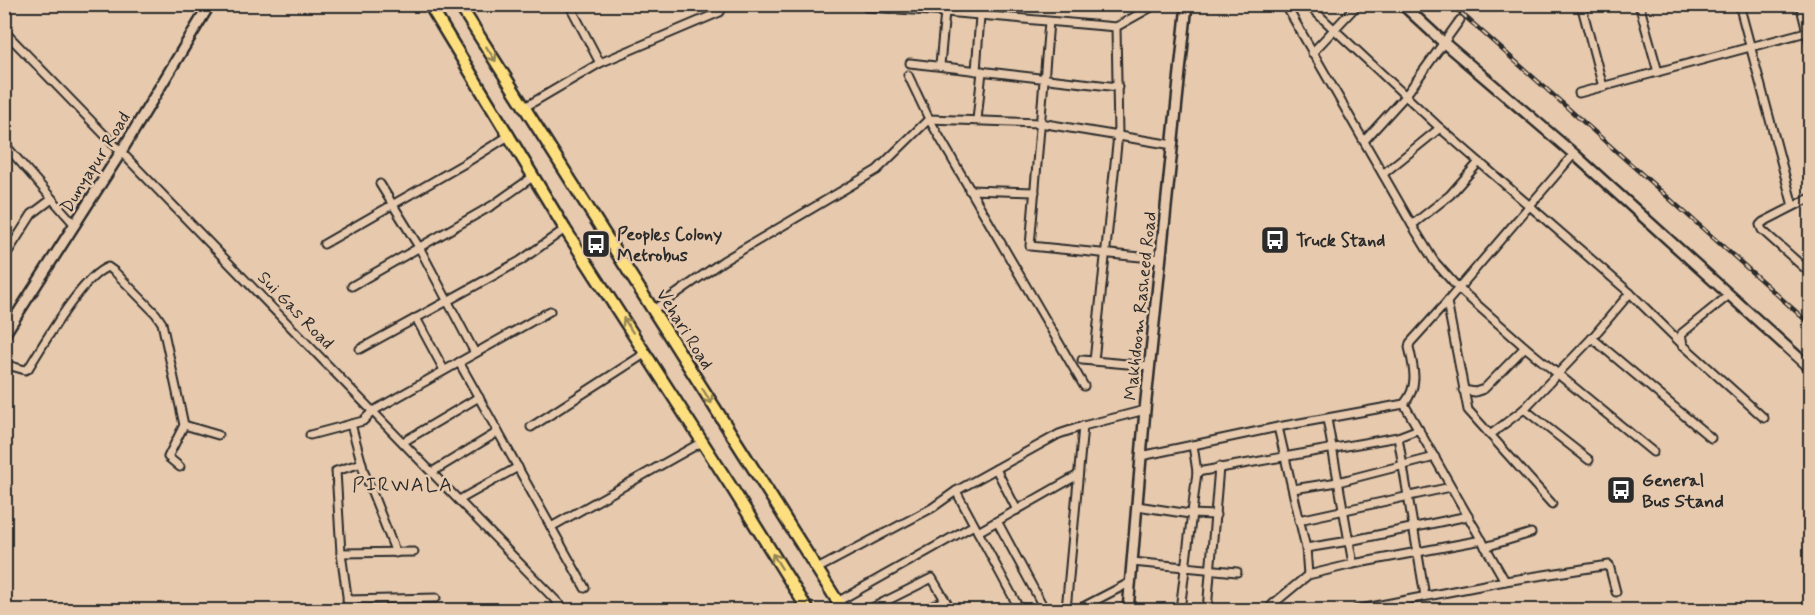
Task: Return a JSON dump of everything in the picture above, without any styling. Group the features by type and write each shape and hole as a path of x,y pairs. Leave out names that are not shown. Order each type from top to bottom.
{"main road":[{"path":"429,4 565,229 808,610"},
{"name":"Vehari Road","path":"459,4 840,606"}],"street":[{"name":"Dunyapur Road","path":"4,335 121,152 210,4"},
{"path":"569,4 600,63"},
{"path":"525,107 600,63 720,12 724,4"},
{"path":"866,7 1116,27 1157,4"},
{"name":"Makhdoom Rasheed Road","path":"1128,610 1145,410 1187,4"},
{"path":"1284,4 1434,261 1458,288 1525,347 1653,452"},
{"path":"1307,4 1440,128 1630,293 1683,345 1764,418"},
{"path":"1312,53 1358,4"},
{"path":"1402,4 1574,154 1810,368"},
{"path":"1581,4 1603,87"},
{"path":"1639,4 1658,72"},
{"path":"1739,4 1793,206"},
{"path":"1800,4 1809,32 1810,44"},
{"path":"940,65 945,12"},
{"path":"977,120 980,16"},
{"path":"1364,141 1406,94 1460,20"},
{"path":"1049,22 1030,246 1161,259"},
{"path":"1094,361 1118,135 1116,27"},
{"name":"Sui Gas Road","path":"4,31 563,610"},
{"path":"1579,93 1809,32"},
{"path":"910,63 1118,87"},
{"path":"908,75 929,119 969,190 1084,386"},
{"path":"653,310 723,261 877,170 929,119 1040,123 1173,146"},
{"path":"1383,174 1440,128"},
{"path":"324,244 510,135"},
{"path":"8,148 75,225"},
{"path":"1141,456 1278,427 1404,404 1410,398 1415,383 1410,343 1574,154"},
{"path":"1412,225 1450,195 1479,162"},
{"path":"352,286 493,205 534,176"},
{"path":"380,184 419,247 475,353"},
{"path":"969,190 1035,192"},
{"path":"1810,198 1763,222 1760,227 1810,273"},
{"path":"4,258 32,214 52,199"},
{"path":"360,349 520,261 565,229"},
{"path":"4,238 14,243"},
{"path":"4,364 28,369 80,292 103,269 108,267 156,314 162,323 184,425 168,455 180,467"},
{"path":"1490,435 1524,409 1592,338 1630,293"},
{"path":"1683,345 1681,334 1728,295"},
{"path":"1447,302 1468,410 1552,504"},
{"path":"310,435 363,421 373,411 550,311"},
{"path":"416,318 444,370"},
{"path":"1592,338 1711,438"},
{"path":"1463,390 1480,391 1489,386 1525,347"},
{"path":"531,427 646,353"},
{"path":"1082,360 1150,366"},
{"path":"459,362 585,588"},
{"path":"403,442 479,397"},
{"path":"1404,404 1505,581"},
{"path":"1524,409 1589,460"},
{"path":"817,569 932,508 956,491 1059,434 1145,410"},
{"path":"1327,419 1353,564"},
{"path":"351,424 362,463 396,553"},
{"path":"184,425 218,435"},
{"path":"1066,610 1083,426"},
{"path":"1278,427 1306,548 1308,575"},
{"path":"1197,472 1398,437 1419,429"},
{"path":"432,472 498,432"},
{"path":"1398,437 1425,597"},
{"path":"551,527 702,442"},
{"path":"1180,610 1190,514 1197,472 1193,445"},
{"path":"1293,489 1338,482 1435,457"},
{"path":"349,610 341,554 336,471 362,463"},
{"path":"459,500 518,467"},
{"path":"1207,610 1219,467"},
{"path":"996,469 1017,510"},
{"path":"840,606 976,529 997,521 1078,475"},
{"path":"1299,520 1452,487"},
{"path":"956,491 1020,610"},
{"path":"1137,506 1190,514 1216,515"},
{"path":"1306,548 1468,516"},
{"path":"997,521 1045,610"},
{"path":"1268,610 1308,575 1418,551 1484,544 1531,533"},
{"path":"341,554 414,552"},
{"path":"1132,562 1237,572"},
{"path":"1355,610 1505,581 1609,564 1616,592"},
{"path":"868,610 929,578 935,579 951,610"},
{"path":"1077,610 1131,582"},
{"path":"347,600 436,598"},
{"path":"925,610 945,600"}],"railway":[{"path":"1451,4 1810,324"}],"place":[{"name":"Truck Stand","path":"1275,240"},
{"name":"Peoples Colony Metrobus","path":"596,244"},
{"name":"General Bus Stand","path":"1621,490"}],"district":[{"name":"PIRWALA","path":"403,484"}]}
